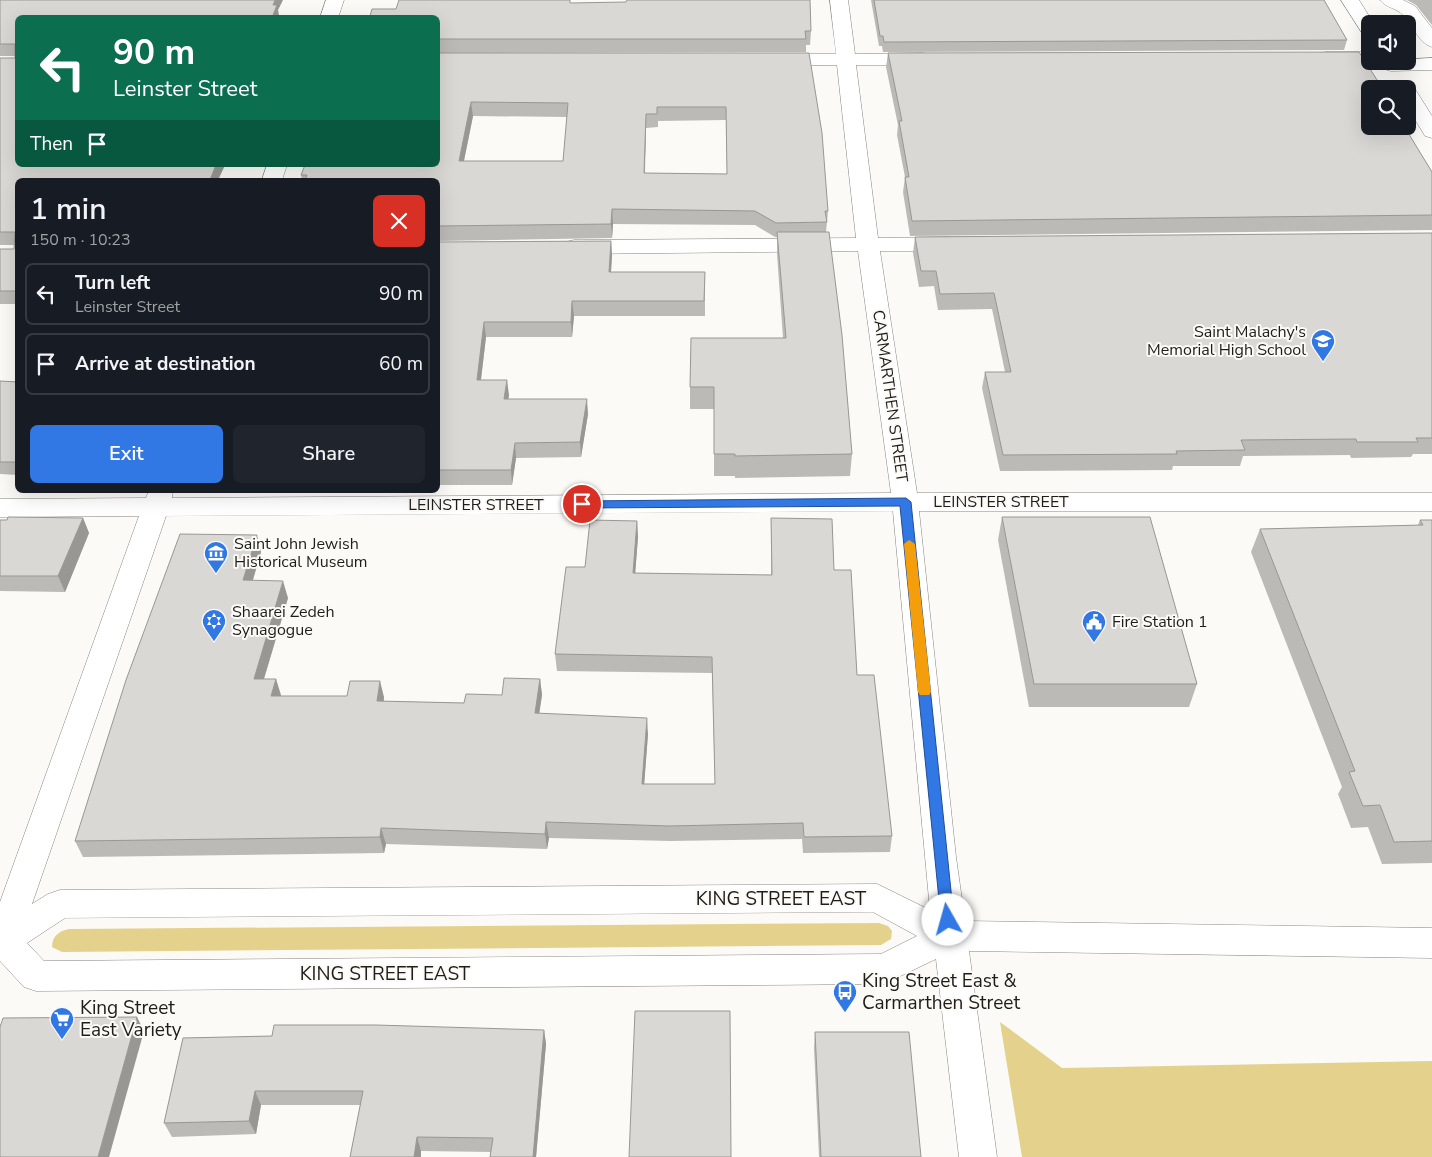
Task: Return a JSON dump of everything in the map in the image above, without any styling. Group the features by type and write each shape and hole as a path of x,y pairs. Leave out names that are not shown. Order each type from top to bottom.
{"street":[{"path":"330,15 335,0"},
{"name":"CARMARTHEN STREET","path":"839,0 868,245 906,502 940,857 978,1157"},
{"path":"1350,0 1361,18"},
{"path":"1389,0 1409,10 1432,41"},
{"path":"1311,58 1361,58"},
{"path":"756,60 945,59"},
{"path":"1416,64 1432,64"},
{"path":"1416,106 1432,132"},
{"path":"555,248 967,244"},
{"path":"1,942 159,498"},
{"name":"LEINSTER STREET","path":"0,508 159,498 906,502 1432,502"},
{"name":"KING STREET EAST","path":"877,898 950,936 884,969 36,976 1,942 60,904 877,898"},
{"path":"950,936 1432,943"}],"shaded area":[{"path":"879,923 888,926 892,931 891,939 881,945 62,952 52,947 53,940 57,935 69,929"},
{"path":"1000,1022 1062,1068 1432,1061 1432,1157 1022,1157"}],"building":[{"path":"0,0 275,0 273,5 277,5 273,15 15,15 15,44 0,44"},
{"path":"399,0 570,0 570,3 626,2 627,0 810,0 811,31 805,31 806,39 440,39 440,15 370,15 372,9 396,9"},
{"path":"874,0 1324,0 1347,40 884,42 883,36 880,36"},
{"path":"1359,52 1361,55 1361,70 1371,70 1377,80 1361,80 1361,135 1410,135 1432,172 1432,215 912,221 905,177 909,177 899,121 902,121 888,53"},
{"path":"440,53 809,53 822,133 828,211 825,211 827,222 776,223 755,211 612,209 611,224 440,226 440,178 306,178 307,175 301,175 304,167 440,167","holes":["471,102 568,103 563,161 459,161","657,107 726,107 727,174 644,173 646,114 657,114"]},
{"path":"0,58 15,58 15,167 215,167 211,178 15,178 15,232 0,232"},
{"path":"15,232 15,291 0,291 0,249 14,249"},
{"path":"777,232 829,232 842,335 852,454 735,456 735,454 714,454 714,387 690,387 691,338 786,338"},
{"path":"1432,233 1432,438 1416,438 1418,442 1357,442 1356,439 1241,440 1245,450 1176,451 1177,454 1003,455 985,372 1011,372 994,293 940,294 936,271 921,271 915,237"},
{"path":"611,241 609,272 705,272 704,301 572,301 571,322 484,322 477,380 507,380 504,399 587,399 580,442 515,443 511,470 440,470 440,242"},
{"path":"0,381 15,382 15,462 0,462"},
{"path":"8,517 83,518 58,576 0,576 0,520 7,520"},
{"name":"Fire Station 1","path":"1002,517 1150,517 1197,684 1034,684"},
{"path":"771,518 832,519 834,570 851,570 857,675 874,675 892,836 804,837 803,823 669,826 546,822 545,834 381,828 380,837 75,841 126,680 180,534 257,535 243,580 283,581 254,679 276,679 271,696 347,696 350,681 380,681 377,701 464,703 466,694 502,695 504,678 540,679 535,713 647,718 642,784 715,784 712,657 555,654 566,567 585,567 590,520 637,521 633,573 772,575"},
{"path":"1420,520 1432,520 1432,841 1394,842 1380,805 1363,806 1349,772 1355,771 1260,529 1423,525"},
{"path":"635,1011 730,1011 731,1157 629,1157"},
{"path":"137,1017 98,1157 0,1157 0,1027 3,1018"},
{"path":"274,1025 376,1025 544,1030 533,1157 490,1157 493,1138 417,1137 414,1157 350,1157 363,1091 255,1091 249,1121 164,1123 183,1038 272,1036"},
{"path":"815,1032 909,1032 921,1157 821,1157"}],"slow traffic":[{"path":"909,544 924,692"}],"place":[{"name":"Saint Malachy's Memorial High School","path":"1323,362"},
{"name":"Saint John Jewish Historical Museum","path":"216,574"},
{"name":"Shaarei Zedeh Synagogue","path":"214,642"},
{"name":"Fire Station 1","path":"1094,643"},
{"name":"King Street East & Carmarthen Street","path":"845,1013"},
{"name":"King Street East Variety","path":"62,1040"}],"route":[{"path":"582,504 906,502 940,857 948,920"}]}
